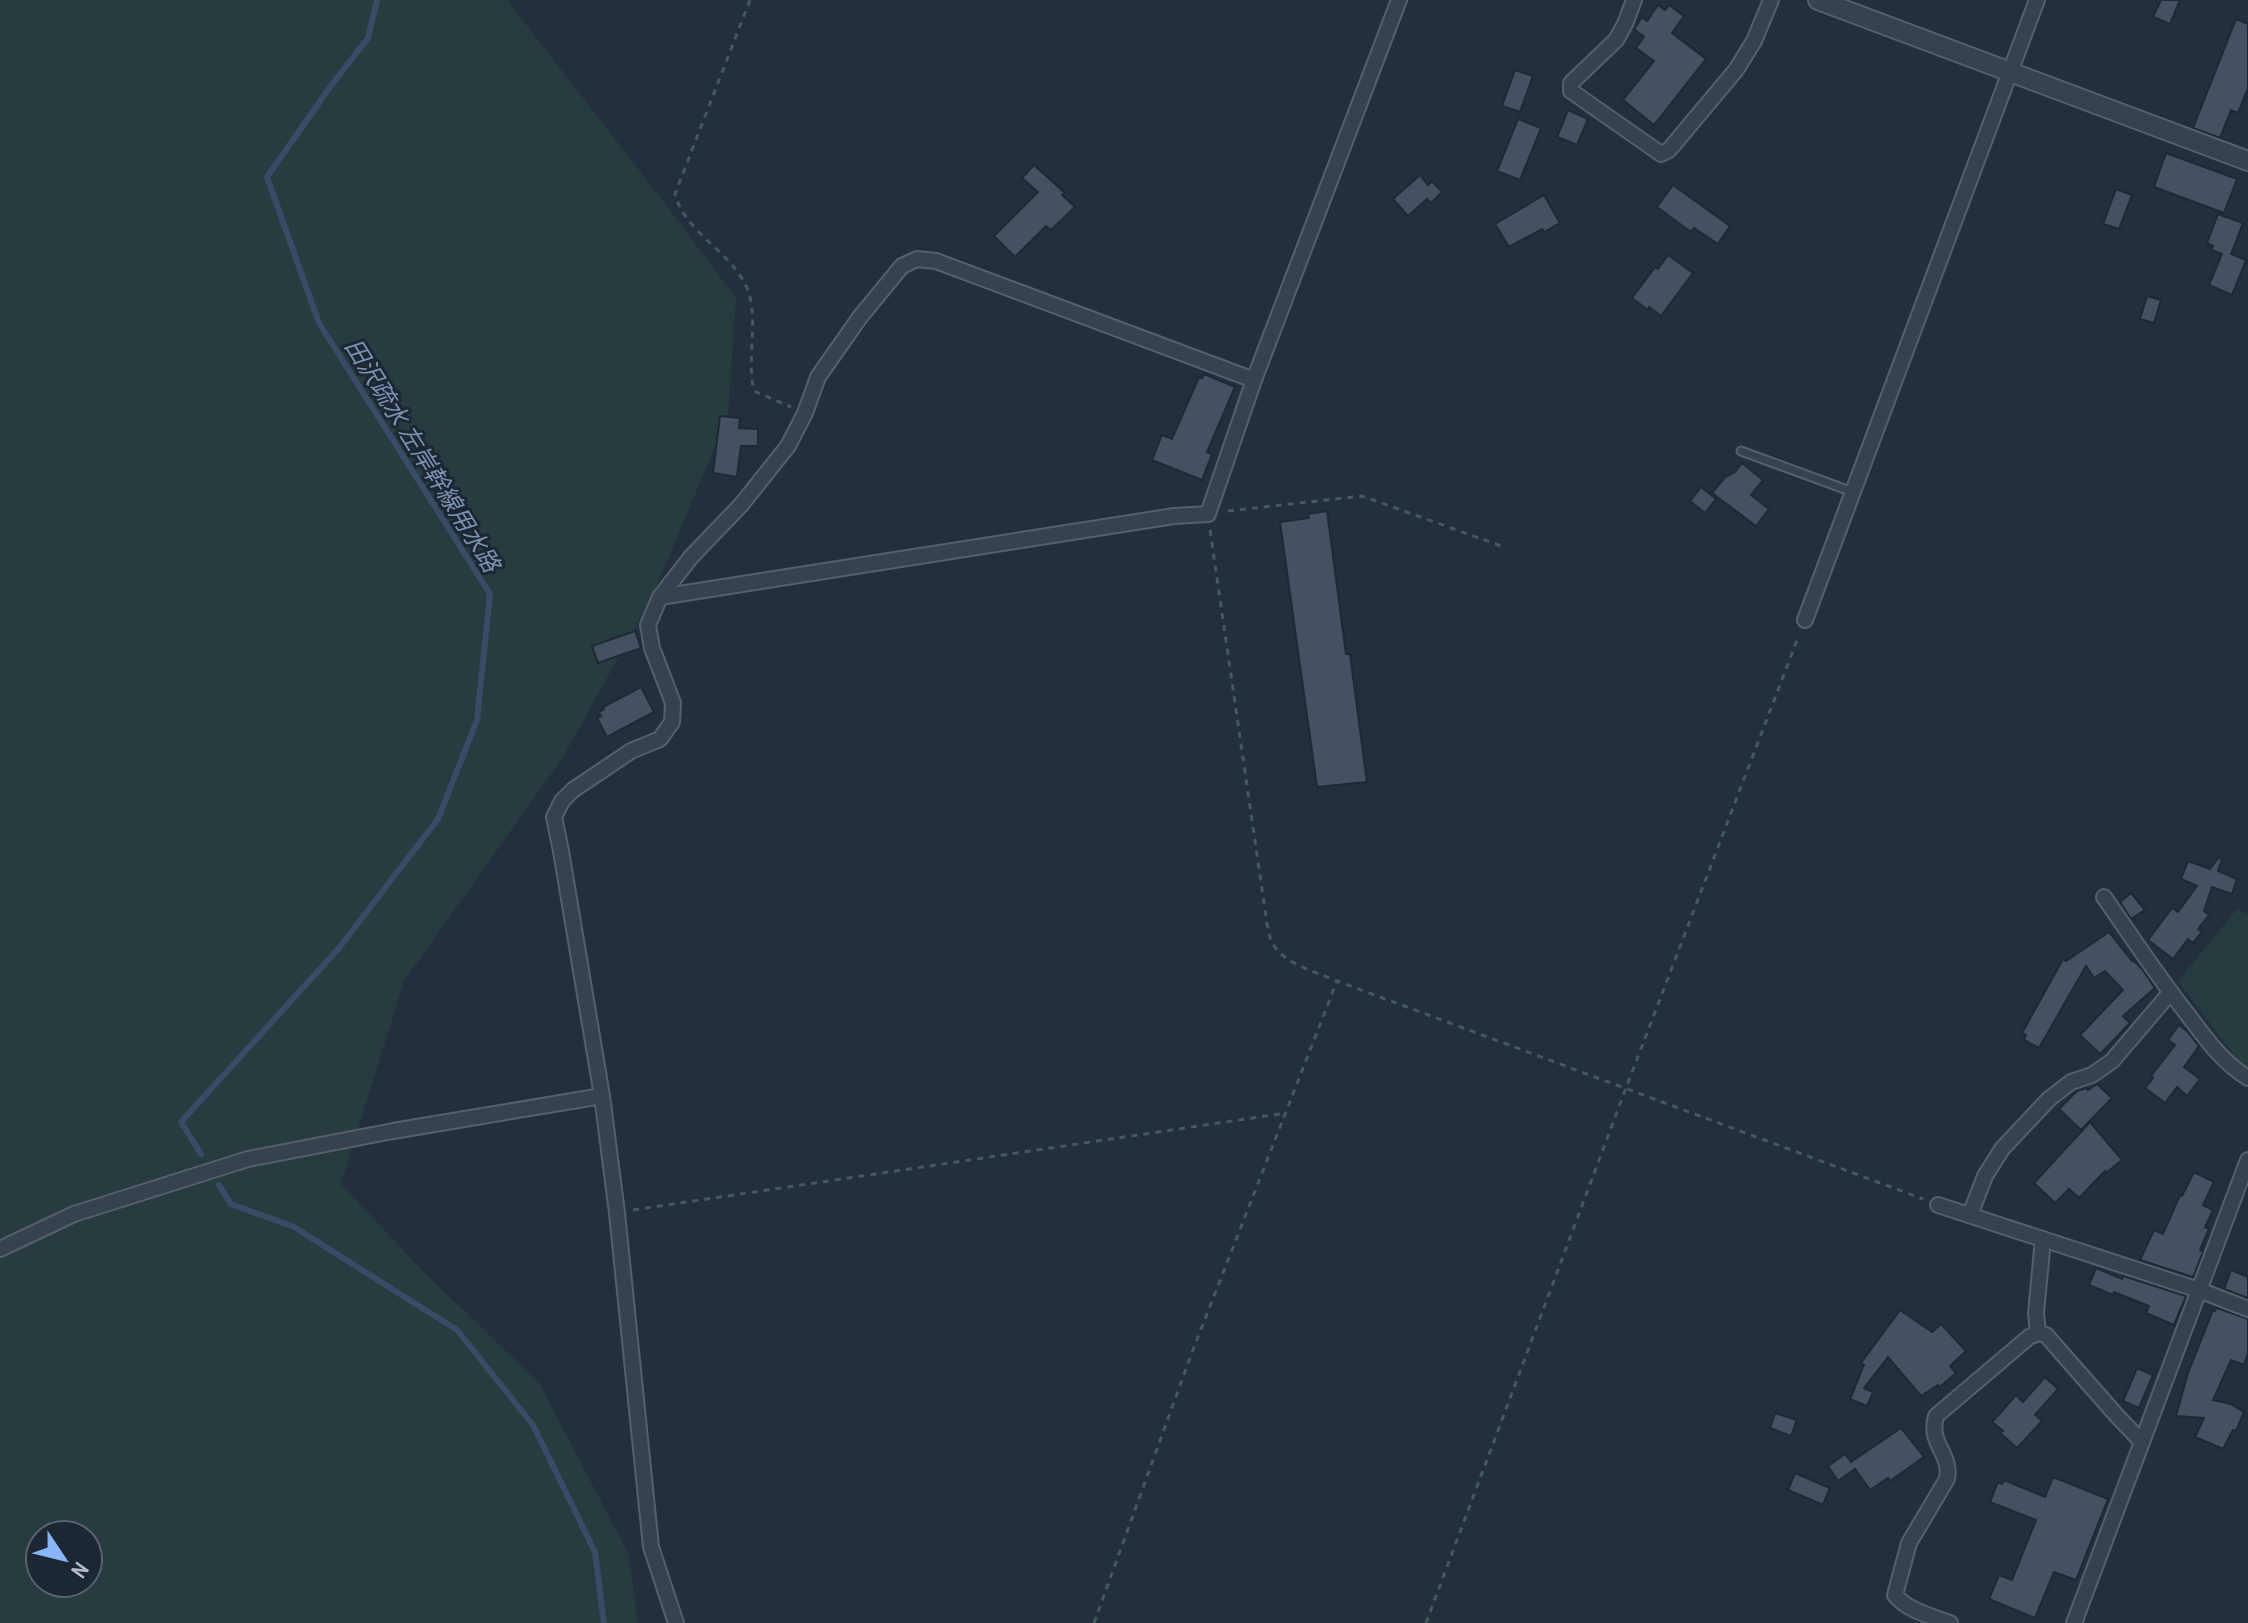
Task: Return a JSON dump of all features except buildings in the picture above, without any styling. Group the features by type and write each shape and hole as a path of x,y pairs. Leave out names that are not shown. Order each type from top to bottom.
{"street":[{"path":"660,597 1174,516 1208,514 1254,380 1399,0"},
{"path":"1634,0 1616,40 1571,83 1571,91 1661,154 1669,150 1736,70 1754,41 1771,0"},
{"path":"1818,0 2248,161"},
{"path":"1805,620 2037,0"},
{"path":"676,1623 651,1547 602,1096 554,817 562,801 573,790 631,751 660,739 672,722 673,703 652,648 648,625 660,597 788,446 805,413 818,377 860,317 902,266 917,259 936,261 1254,380"},
{"path":"2104,897 2170,993 2216,1052 2233,1069 2248,1078"},
{"path":"1970,1215 1985,1176 2002,1149 2049,1099 2071,1082 2092,1075 2112,1061 2170,993"},
{"path":"0,1249 74,1214 248,1159 602,1096"},
{"path":"2074,1623 2248,1160"},
{"path":"1938,1205 2199,1290 2248,1309"},
{"path":"2038,1333 2036,1313 2043,1239"},
{"path":"1950,1623 1916,1611 1901,1603 1895,1595 1909,1543 1947,1479 1950,1467 1936,1440 1933,1426 1936,1416 2029,1337 2038,1333 2046,1335 2142,1442"}],"lane":[{"path":"1741,451 1853,492"}],"path":[{"path":"750,0 675,194 678,209 730,262 747,287 752,316 750,375 754,391 805,413"},
{"path":"1504,547 1362,496 1208,514 1271,942 1291,961 1337,981 1938,1205"},
{"path":"1426,1623 1805,620"},
{"path":"1094,1623 1191,1355 1337,981"},
{"path":"617,1213 1286,1113"}],"green space":[{"path":"0,0 509,0 736,298 728,416 651,599 563,757 404,981 341,1184 424,1272 540,1384 629,1555 638,1623 0,1623"},
{"path":"2237,909 2248,914 2248,1068 2239,1062 2178,981"}],"waterway":[{"name":"田沢疏水 左岸幹線用水路","path":"201,1154 181,1122 339,948 438,819 477,720 490,594 319,323 267,177 368,38 377,0"},
{"name":"田沢疏水 左岸幹線用水路","path":"219,1185 231,1204 294,1227 457,1330 533,1425 595,1552 604,1623"}]}
